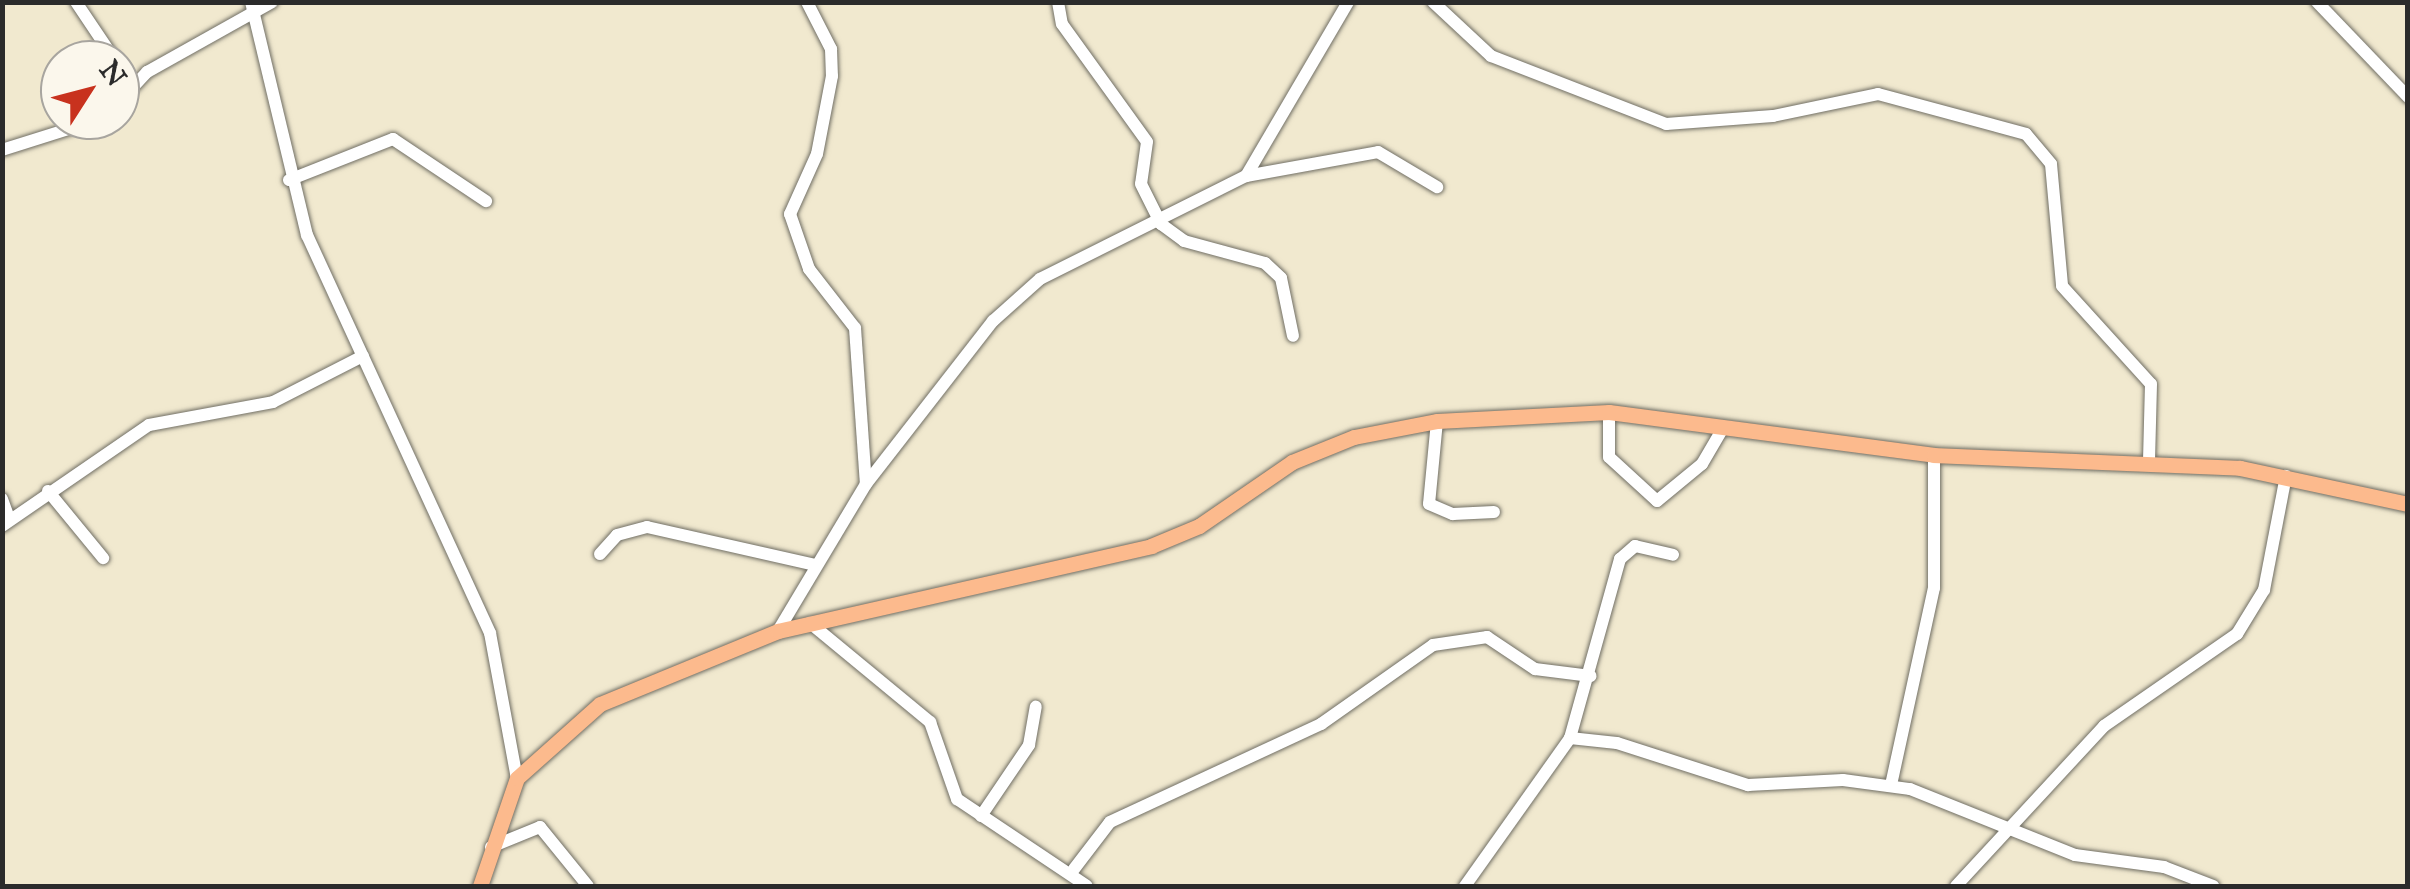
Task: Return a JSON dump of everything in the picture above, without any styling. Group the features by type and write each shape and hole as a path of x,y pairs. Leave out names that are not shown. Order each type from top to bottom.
{"main road":[{"path":"480,886 489,848 517,778 600,704 778,632 1151,546 1326,444 1437,421 1609,412 1934,455 2149,461 2286,476 2408,504"}],"street":[{"path":"76,2 102,40"},
{"path":"140,78 252,8 272,2"},
{"path":"806,2 831,49 832,76 817,154 790,214 809,269 855,328 866,484"},
{"path":"1058,2 1062,24 1147,142 1141,184 1161,224 1184,241 1265,263 1288,299 1293,336"},
{"path":"1246,176 1348,2"},
{"path":"1434,2 1492,56 1666,124 1772,116 1878,94 2026,134 2051,164 2062,286 2151,384 2149,461"},
{"path":"2317,2 2408,97"},
{"path":"2330,16 2340,2"},
{"path":"252,8 289,180 363,356 490,633 517,778"},
{"path":"2,150 40,138"},
{"path":"289,180 393,139 455,189 486,201"},
{"path":"778,632 866,484 1019,295 1161,224 1246,176 1378,152 1437,187"},
{"path":"2,500 6,522 149,425 273,402 363,356"},
{"path":"1609,412 1609,457 1658,501 1709,456 1724,428"},
{"path":"1437,421 1429,504 1453,514 1494,512"},
{"path":"1891,785 1934,588 1934,455"},
{"path":"1956,886 2014,834 2104,726 2237,634 2264,590 2286,476"},
{"path":"48,491 103,558"},
{"path":"600,554 617,535 647,527 815,566"},
{"path":"1464,886 1570,738 1625,550 1673,555"},
{"path":"810,623 930,722 948,786 981,816 1074,870 1088,886"},
{"path":"1074,870 1110,822 1321,724 1433,645 1487,637 1535,669 1591,676"},
{"path":"981,816 1029,745 1036,707"},
{"path":"1570,738 1618,743 1748,786 1891,785 2014,834 2213,886"},
{"path":"489,848 540,827 588,886"}]}
